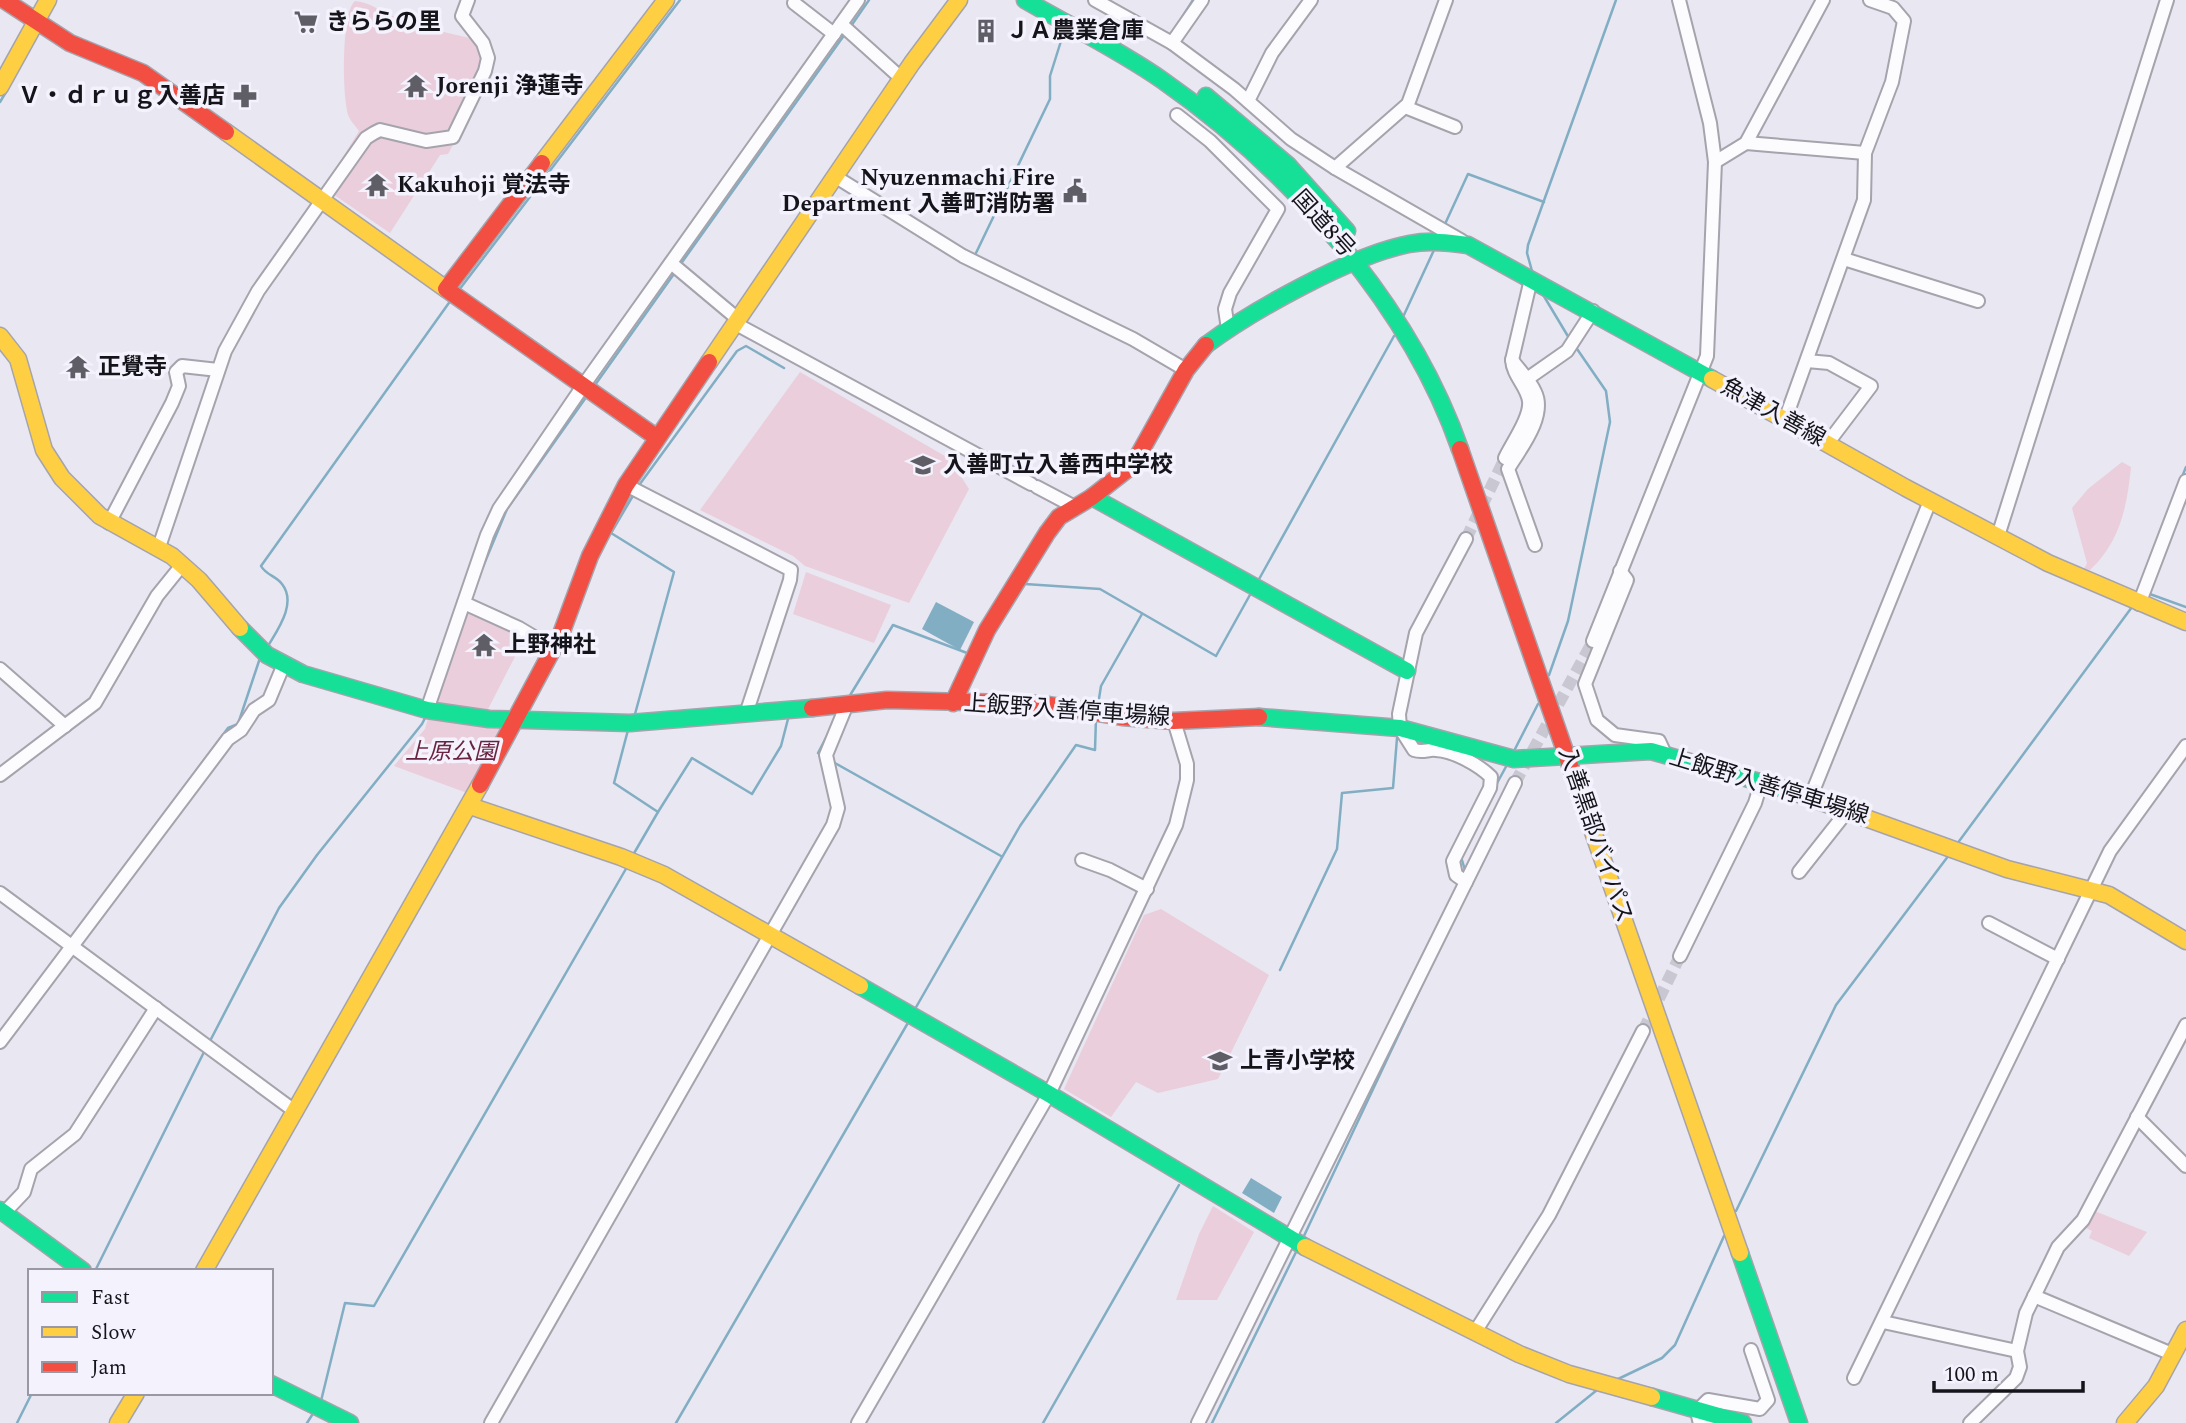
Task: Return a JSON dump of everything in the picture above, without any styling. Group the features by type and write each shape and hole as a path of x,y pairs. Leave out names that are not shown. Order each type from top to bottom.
{"main road":[{"path":"4,0 34,24 96,57 143,74 656,437"},
{"path":"0,87 48,0"},
{"path":"446,289 666,0"},
{"path":"205,1269 517,721 554,649 590,556 626,485 656,437 959,0"},
{"name":"国道8号","path":"1025,0 1163,80 1200,109 1275,172 1357,263"},
{"name":"国道8号","path":"1050,0 1170,68 1249,130 1288,164 1346,229 1357,263"},
{"name":"魚津入善線","path":"953,703 987,630 1047,533 1059,517 1092,497 1133,465 1186,370 1207,344 1228,329 1357,263 1409,244 1440,241 1468,245 1594,311 1827,444 2048,563 2186,622"},
{"name":"入善黒部バイパス","path":"1357,263 1409,340 1457,441 1800,1423"},
{"name":"上飯野入善停車場線","path":"0,336 18,359 23,371 36,433 44,450 62,478 109,523 159,547 182,565 257,647 284,664 315,678 427,710 517,721 661,722 887,700 1044,704 1122,717 1174,721 1251,716 1400,728 1514,759 1635,751 1665,754 1811,796 2007,869 2092,889 2126,904 2186,941"},
{"path":"1092,497 1407,671"},
{"path":"470,806 621,857 664,875 1049,1094 1290,1239 1519,1354 1569,1374 1743,1423"},
{"path":"2,1212 80,1269"},
{"path":"2125,1423 2156,1386 2186,1331"},
{"path":"273,1385 351,1423"},
{"path":"118,1423 135,1395"}],"street":[{"path":"159,547 225,351 258,290 321,201 373,133 380,130 426,141 447,140 459,129 488,58 483,43 462,16 468,0"},
{"path":"427,710 486,535 499,509 583,386 858,0"},
{"path":"1095,0 1171,43 1248,101 1291,139 1335,168 1468,245"},
{"path":"1171,43 1202,0"},
{"path":"1248,101 1272,53 1311,0"},
{"path":"1335,168 1405,107 1446,0"},
{"path":"1594,640 1707,356 1715,162 1710,123 1679,0"},
{"path":"1715,162 1746,143 1823,0"},
{"path":"1785,420 1864,200 1865,153 1892,82 1904,21 1893,8 1870,0"},
{"path":"1998,536 2167,0"},
{"path":"794,3 837,29 902,79"},
{"path":"1405,107 1455,127"},
{"path":"1177,115 1210,141 1278,209 1230,293 1225,309 1228,329"},
{"path":"1746,143 1865,153"},
{"path":"836,177 963,256 1133,339 1186,370"},
{"path":"1844,259 1978,302"},
{"path":"671,263 737,322 1075,507"},
{"path":"1506,458 1528,410 1529,400 1512,369 1511,360 1531,279"},
{"path":"1527,379 1566,351 1594,311"},
{"path":"1511,360 1527,379 1538,403 1536,418 1508,469 1535,545"},
{"path":"1807,361 1829,363 1871,386 1827,444"},
{"path":"109,523 172,403 179,386 176,372 182,366 218,370"},
{"path":"2139,604 2186,481"},
{"path":"626,485 791,570 746,714"},
{"path":"1811,796 1930,501"},
{"path":"1466,539 1416,633 1399,714 1400,728 1414,750 1436,750 1480,766 1491,777 1490,788 1453,861 1456,875 1466,882"},
{"path":"0,775 95,703 157,596 182,565"},
{"path":"1620,571 1627,580 1586,684 1597,720 1615,735 1659,741 1665,754"},
{"path":"464,603 519,628 554,649"},
{"path":"0,1042 228,739 241,730 254,710 269,700 284,664"},
{"path":"0,669 65,726"},
{"path":"491,1423 833,825 838,808 825,755 847,704"},
{"path":"858,1423 1049,1094 1176,825 1187,780 1187,764 1174,721"},
{"path":"1854,1378 2110,851 2186,746"},
{"path":"0,756 12,765"},
{"path":"1680,956 1755,803 1762,780"},
{"path":"1198,1423 1515,783"},
{"path":"1800,872 1848,810"},
{"path":"1082,860 1111,870 1147,889"},
{"path":"0,893 296,1112"},
{"path":"1989,923 2058,959"},
{"path":"2,1212 24,1192 31,1169 75,1134 156,1008"},
{"path":"1970,1423 2016,1378 2020,1367 2017,1350 2026,1313 2034,1296 2058,1247 2082,1220 2186,1025"},
{"path":"1475,1332 1549,1214 1643,1031"},
{"path":"2137,1117 2186,1166"},
{"path":"2034,1296 2172,1354"},
{"path":"1883,1322 2017,1350"},
{"path":"1710,1423 1699,1420 1697,1411 1708,1400 1760,1409 1768,1400 1751,1350"}],"green space":[{"path":"355,1 413,23 485,41 474,106 448,154 440,155 390,233 324,188 359,131 349,117 344,76 347,22 350,8"},
{"path":"800,372 950,459 969,489 909,603 805,566 793,556 700,510"},
{"path":"2122,462 2131,467 2120,523 2100,559 2090,570 2084,569 2087,563 2072,508 2088,489"},
{"path":"806,572 891,605 874,643 793,614"},
{"path":"469,610 525,637 485,715 432,707"},
{"name":"上原公園","path":"429,715 500,725 504,731 467,793 394,766 425,729"},
{"path":"1161,909 1269,975 1218,1079 1158,1093 1136,1082 1111,1117 1064,1089 1144,915"},
{"path":"1213,1206 1254,1232 1217,1300 1176,1300 1199,1234"},
{"path":"2092,1210 2147,1232 2129,1256 2089,1238 2092,1231 2082,1226"}],"water":[{"path":"936,602 974,622 960,650 922,629"},
{"path":"1251,1178 1282,1197 1274,1213 1242,1193"}],"waterway":[{"path":"459,290 680,0"},
{"path":"851,26 869,0"},
{"path":"1178,24 1193,0"},
{"path":"1532,271 1527,253 1528,245 1616,0"},
{"path":"680,265 845,34"},
{"path":"976,253 1050,99 1050,76 1061,41"},
{"path":"0,102 6,92"},
{"path":"1445,224 1468,174 1544,202"},
{"path":"1403,317 1434,250"},
{"path":"595,385 676,271"},
{"path":"1542,293 1569,338"},
{"path":"268,646 284,616 288,599 282,584 261,566 451,300"},
{"path":"1258,581 1394,336"},
{"path":"637,488 737,351 746,346 784,368"},
{"path":"1549,675 1568,621 1610,422 1606,391 1575,346"},
{"path":"482,569 507,509 587,396"},
{"path":"2182,477 2186,467"},
{"path":"634,494 611,533 674,572 635,714"},
{"path":"1025,584 1100,589 1216,656 1251,593"},
{"path":"2147,593 2186,607"},
{"path":"1957,844 2132,607"},
{"path":"1098,705 1101,686 1142,614"},
{"path":"849,697 893,625 967,653"},
{"path":"134,854 228,728 238,724 260,658"},
{"path":"1514,751 1538,704"},
{"path":"210,1041 279,908 426,716"},
{"path":"915,1009 1020,826 1076,745 1095,750 1096,718"},
{"path":"658,812 692,758 752,794 781,746 788,719"},
{"path":"628,730 614,783 658,812 633,855"},
{"path":"822,754 818,753 828,734"},
{"path":"1280,970 1337,849 1342,793 1393,788 1397,738"},
{"path":"833,762 1001,856"},
{"path":"1496,785 1508,763"},
{"path":"1736,1211 1836,1005 1949,855"},
{"path":"1461,857 1465,870"},
{"path":"321,1401 345,1303 374,1306 627,867"},
{"path":"1303,1238 1470,883"},
{"path":"676,1423 909,1021"},
{"path":"96,1269 205,1050"},
{"path":"1043,1423 1179,1185"},
{"path":"1616,1380 1662,1358 1675,1345 1724,1236"},
{"path":"1212,1423 1297,1250"},
{"path":"1556,1423 1597,1390"},
{"path":"17,1423 31,1395"},
{"path":"307,1423 314,1412"}],"tunnel":[{"path":"1466,539 1505,458"},
{"path":"1515,783 1593,641"},
{"path":"1643,1031 1680,956"}],"traffic: fast":[{"path":"1025,0 1112,48 1162,80 1255,154 1298,197 1377,291 1410,342 1438,395 1460,449"},
{"path":"1206,96 1288,165 1347,231"},
{"path":"1206,345 1250,316 1332,272 1386,250 1409,244 1446,242 1468,245 1712,379"},
{"path":"1092,497 1407,671"},
{"path":"240,628 267,655 303,674 427,710 489,719 630,723 812,708"},
{"path":"1259,717 1400,728 1514,759 1651,751 1791,791"},
{"path":"860,986 1049,1094 1305,1247"},
{"path":"0,1210 80,1269"},
{"path":"1740,1253 1799,1423"},
{"path":"273,1385 350,1423"},
{"path":"1652,1397 1743,1423"}],"traffic: slow":[{"path":"0,87 48,0"},
{"path":"542,163 666,0"},
{"path":"709,362 912,63 959,0"},
{"path":"226,132 446,289"},
{"path":"0,336 18,359 44,450 62,478 100,516 172,556 199,580 240,628"},
{"path":"1712,379 1906,488 2048,563 2186,622"},
{"path":"205,1269 480,785"},
{"path":"1791,791 2007,869 2109,895 2186,941"},
{"path":"470,806 621,857 664,875 860,986"},
{"path":"1591,826 1740,1253"},
{"path":"1305,1247 1519,1354 1569,1374 1652,1397"},
{"path":"2125,1423 2156,1386 2186,1330"},
{"path":"118,1423 135,1395"}],"traffic: jam":[{"path":"4,0 70,43 143,73 226,132"},
{"path":"542,163 446,289 656,437"},
{"path":"953,703 987,630 1047,533 1059,517 1092,497 1133,465 1186,370 1206,345"},
{"path":"480,785 561,634 590,556 626,485 709,362"},
{"path":"1460,449 1591,826"},
{"path":"812,708 887,700 1043,704 1122,717 1174,721 1259,717"}],"place":[{"name":"きららの里","path":"306,22"},
{"name":"ＪＡ農業倉庫","path":"986,31"},
{"name":"Jorenji 浄蓮寺","path":"416,86"},
{"name":"Ｖ・ｄｒｕｇ入善店","path":"245,96"},
{"name":"Kakuhoji 覚法寺","path":"377,185"},
{"name":"Nyuzenmachi Fire Department 入善町消防署","path":"1075,191"},
{"name":"正覺寺","path":"78,367"},
{"name":"入善町立入善西中学校","path":"923,465"},
{"name":"上野神社","path":"484,645"},
{"name":"上青小学校","path":"1220,1061"}]}
